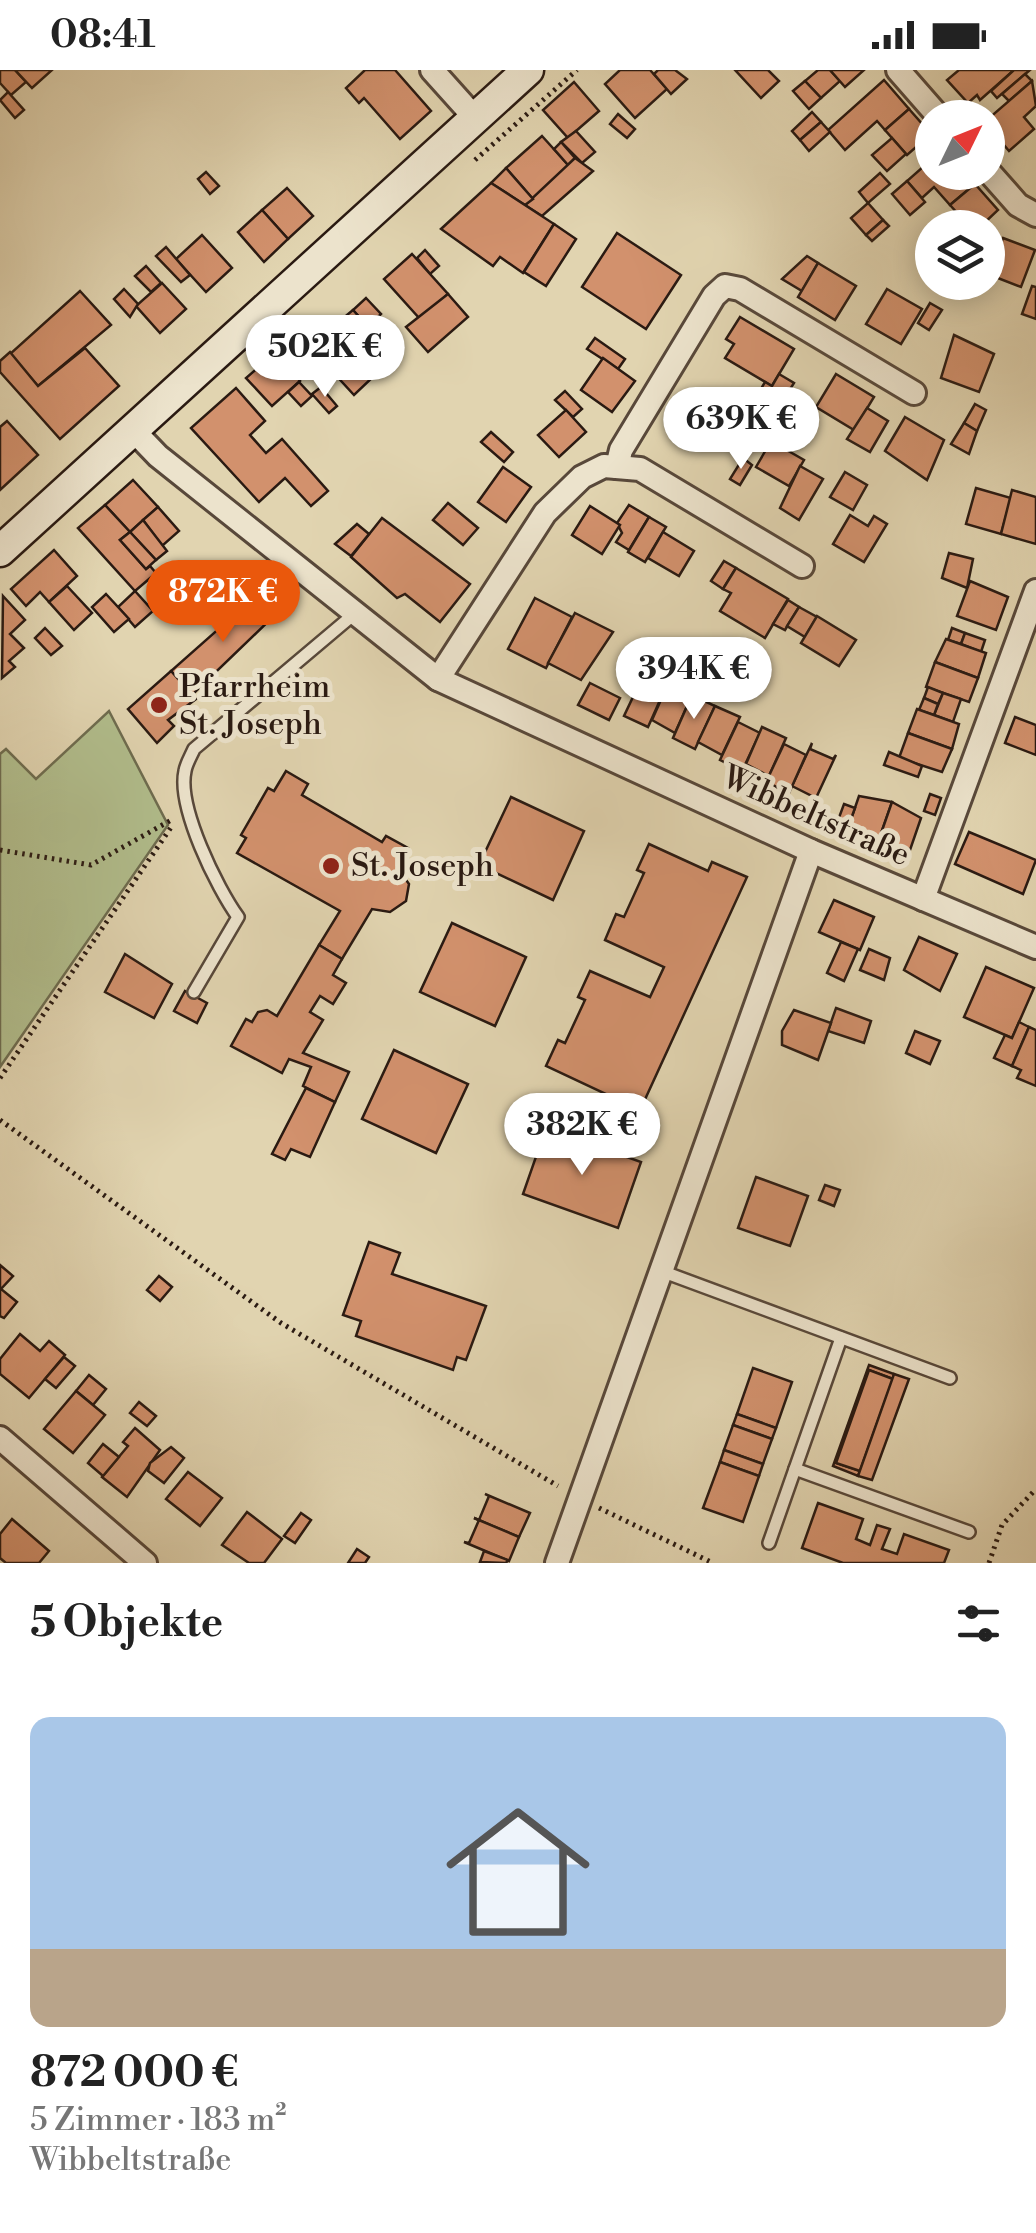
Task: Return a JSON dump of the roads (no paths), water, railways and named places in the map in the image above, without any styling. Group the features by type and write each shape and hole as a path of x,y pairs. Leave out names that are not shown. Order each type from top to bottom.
{"main road":[{"path":"0,550 528,70"}],"street":[{"path":"432,70 476,119"},
{"path":"898,70 924,100"},
{"path":"1005,190 1018,205 1036,214"},
{"path":"617,466 632,432 714,296 726,286 740,288 914,393"},
{"name":"Wibbeltstraße","path":"134,431 158,456 438,679 810,851 1036,947"},
{"path":"438,679 546,513 582,477 604,466 640,469 802,566"},
{"path":"923,899 1036,591"},
{"path":"557,1563 583,1501 810,851"},
{"path":"0,1438 145,1563"}],"lane":[{"path":"194,992 238,917 220,892 189,810 184,773 194,749 353,615"},
{"path":"664,1272 950,1378"},
{"path":"769,1543 840,1338"},
{"path":"795,1470 968,1532"}],"place":[{"name":"Pfarrheim St. Joseph","path":"159,705"},
{"name":"St. Joseph","path":"331,866"}]}
